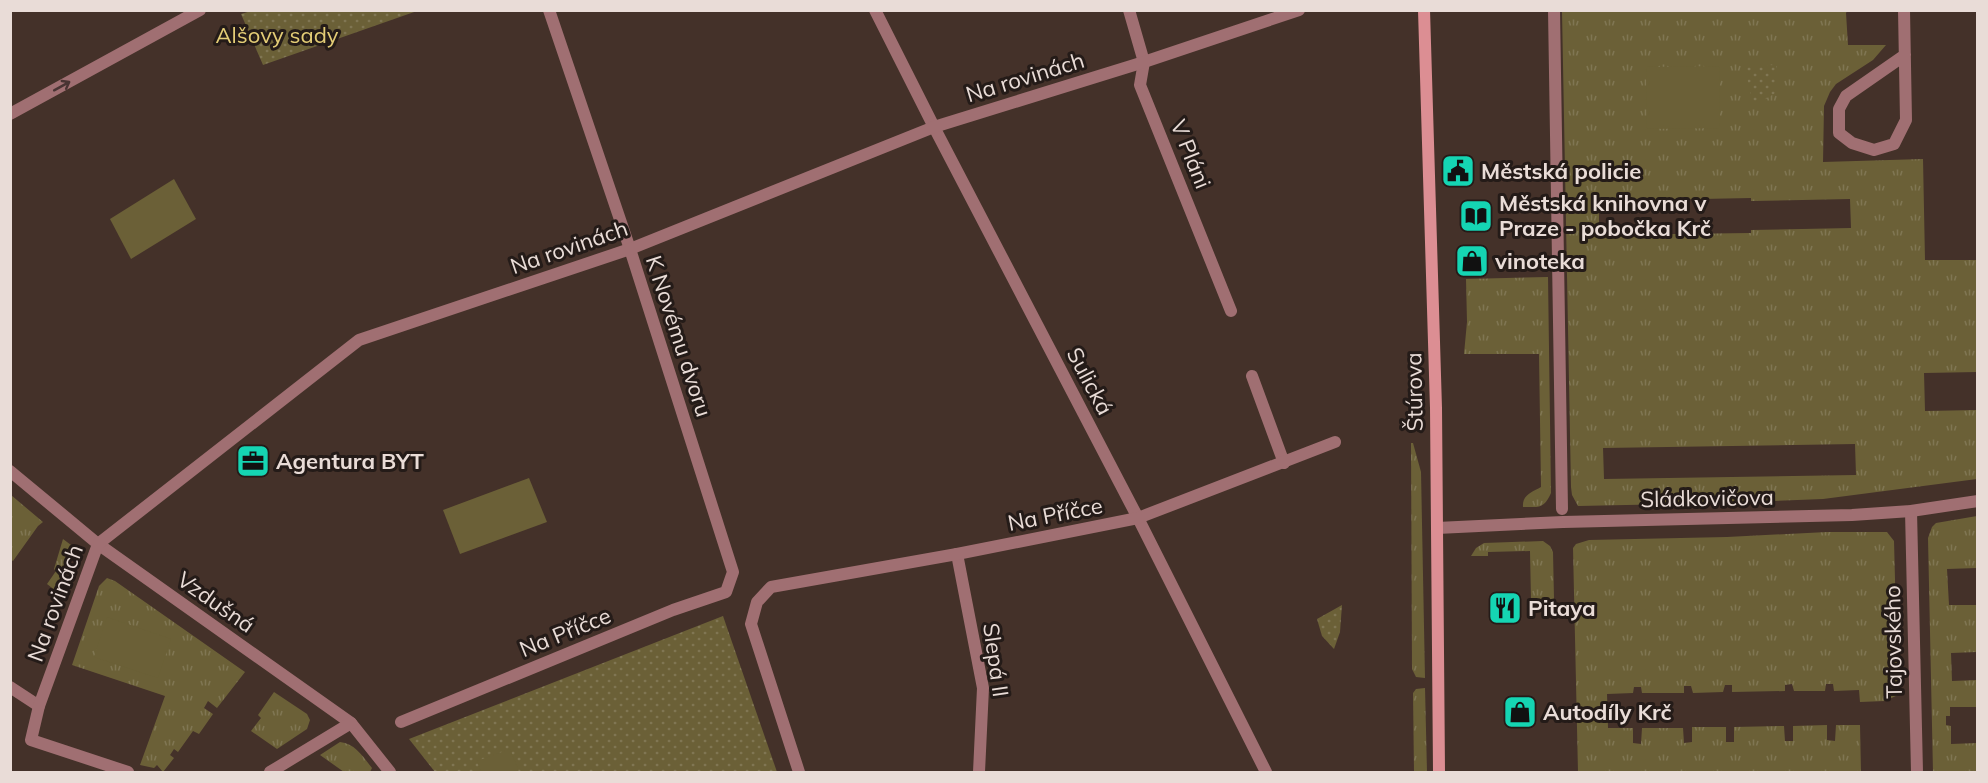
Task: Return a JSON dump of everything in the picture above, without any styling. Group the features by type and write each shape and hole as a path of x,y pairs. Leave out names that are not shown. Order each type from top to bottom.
{"street":[{"path":"10,114 200,10"},
{"name":"K Novému dvoru","path":"549,10 630,249 733,572"},
{"name":"Sulická","path":"875,10 1266,772"},
{"name":"V Pláni","path":"1128,10 1144,62 1140,85 1231,311"},
{"name":"Na rovinách","path":"10,687 39,706 98,544 359,340 630,249 934,127 1144,62 1263,16 1299,10"},
{"name":"Štúrova","path":"1424,10 1436,408 1439,772"},
{"path":"1554,10 1563,508"},
{"path":"1904,10 1905,55 1906,120 1894,144 1874,150 1852,143 1839,133 1839,109 1846,96 1905,55"},
{"path":"1252,376 1284,463"},
{"name":"Na Příčce","path":"799,772 751,624 757,602 771,587 1138,519 1335,442"},
{"name":"Vzdušná","path":"10,471 98,544 351,723 390,772"},
{"name":"Sládkovičova","path":"1437,528 1563,522 1852,515 1911,511 1977,501"},
{"name":"Tajovského","path":"1911,511 1917,772"},
{"name":"Slepá II","path":"957,554 982,688 979,772"},
{"name":"Na Příčce","path":"401,722 673,610 726,592 733,572"},
{"path":"39,706 31,740 128,772"},
{"path":"270,772 351,723"}],"green space":[{"name":"Alšovy sady","path":"251,11 417,11 263,65 241,14"},
{"path":"1562,11 1847,11 1848,45 1886,45 1873,60 1836,84 1830,92 1824,106 1823,162 1923,159 1925,260 1977,260 1977,372 1924,373 1925,411 1977,410 1977,479 1823,499 1578,506 1572,495","holes":["1751,198 1751,201 1850,199 1851,228 1751,230 1751,233 1599,235 1599,201","1855,444 1856,475 1604,479 1603,448"]},
{"path":"1776,65 1777,92 1753,107 1745,66"},
{"path":"1719,66 1720,128 1647,129 1646,67"},
{"path":"174,179 196,219 131,259 110,219"},
{"path":"1548,277 1551,493 1546,502 1540,506 1523,507 1526,497 1541,487 1539,354 1464,354 1467,322 1466,279"},
{"path":"1411,443 1413,443 1421,472 1425,678 1416,677 1412,669"},
{"path":"529,478 547,522 460,554 443,510"},
{"path":"11,495 43,522 13,561 10,559"},
{"path":"1977,516 1977,568 1947,569 1949,605 1977,605 1977,652 1951,653 1952,681 1977,680 1977,707 1950,707 1950,716 1946,716 1946,725 1951,726 1951,744 1977,743 1977,772 1933,772 1928,538 1936,523"},
{"path":"1887,532 1894,541 1898,695 1885,701 1860,702 1859,690 1834,691 1833,684 1826,684 1825,691 1794,691 1792,684 1785,685 1785,691 1732,692 1732,685 1725,685 1723,692 1693,693 1691,686 1684,686 1684,693 1642,693 1641,687 1634,687 1633,693 1607,694 1608,728 1633,728 1633,743 1641,744 1642,728 1683,728 1684,743 1692,742 1692,727 1726,727 1726,742 1734,742 1734,727 1784,726 1785,741 1793,741 1793,726 1827,725 1827,740 1835,741 1836,725 1860,725 1861,772 1578,772 1573,548 1576,544 1589,540"},
{"path":"63,539 71,545 73,556 60,594 47,584 56,571 54,569"},
{"path":"1543,541 1550,546 1553,552 1554,599 1531,600 1530,551 1488,552 1488,556 1471,556 1476,548 1484,543"},
{"path":"107,578 115,581 245,672 217,708 208,701 204,708 213,714 199,734 193,731 178,752 174,749 170,755 174,758 163,772 157,765 154,768 140,765 165,696 72,665 99,586"},
{"path":"1342,605 1340,632 1334,649 1322,636 1317,619"},
{"path":"723,616 777,772 435,772 409,739"},
{"path":"107,617 171,639 158,678 94,657"},
{"path":"1425,688 1427,772 1414,772 1413,693 1416,689"},
{"path":"274,692 307,714 310,720 307,729 277,749 251,731 261,718 258,715"},
{"path":"340,742 350,745 359,752 372,768 370,772 344,772 320,755"},
{"path":"510,749 519,772 481,772 477,761"}],"place":[{"name":"Městská policie","path":"1458,171"},
{"name":"Městská knihovna v Praze - pobočka Krč","path":"1476,216"},
{"name":"vinoteka","path":"1472,261"},
{"name":"Agentura BYT","path":"253,461"},
{"name":"Pitaya","path":"1505,608"},
{"name":"Autodíly Krč","path":"1520,712"}]}
